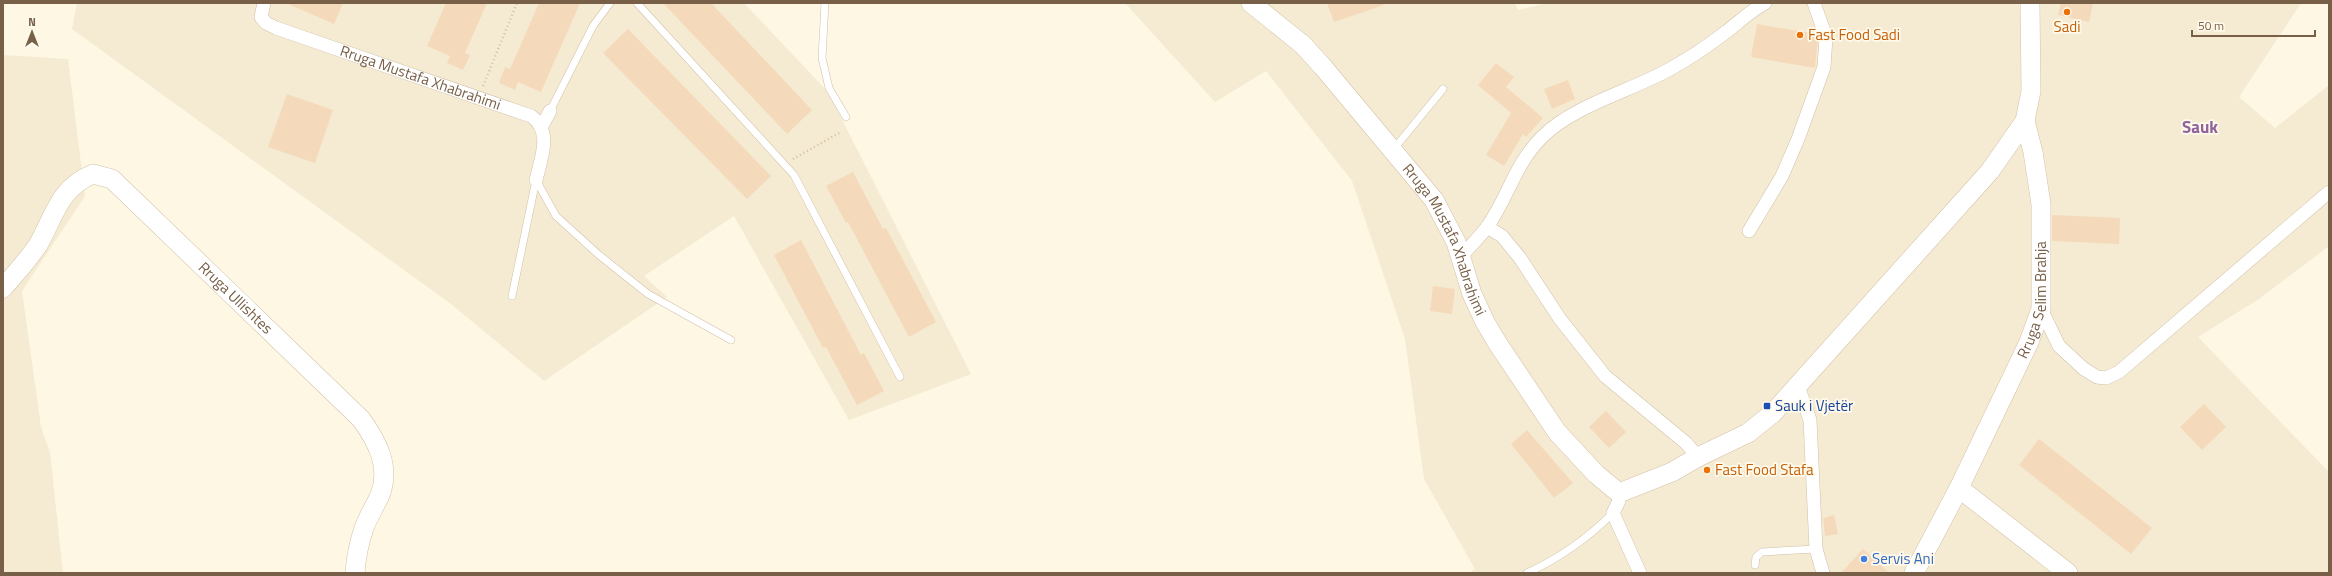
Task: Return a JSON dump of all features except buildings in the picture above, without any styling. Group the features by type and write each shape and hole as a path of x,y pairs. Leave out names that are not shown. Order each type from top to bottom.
{"street":[{"name":"Rruga Mustafa Xhabrahimi","path":"264,3 261,18 266,24 531,116 542,126"},
{"name":"Rruga Mustafa Xhabrahimi","path":"1251,3 1303,45 1434,200 1456,242 1472,294 1485,322 1527,388 1558,432 1596,474 1619,492"},
{"path":"1461,257 1487,227 1514,174 1528,153 1543,136 1557,125 1603,100 1670,69 1707,46 1741,18 1765,3"},
{"path":"1749,232 1782,176 1798,139 1824,67 1826,37 1814,3"},
{"name":"Rruga Selim Brahja","path":"1914,573 1959,488 2029,342 2041,309 2041,204 2033,152 2025,121 2031,91 2030,3"},
{"path":"536,180 544,140 542,126 550,111"},
{"path":"1640,573 1613,513 1619,501 1619,492 1672,472 1698,457 1748,433 1773,413 1990,171 2025,121"},
{"name":"Rruga Ullishtes","path":"3,288 37,246 67,190 78,180 93,174 112,180 355,414 373,435 382,455 384,474 381,494 364,527 357,553 355,573"},
{"path":"2041,309 2059,346 2084,369 2097,377 2106,378 2119,372 2329,192"},
{"path":"1487,227 1502,236 1520,258 1560,319 1605,376 1686,443 1698,457"},
{"path":"1798,386 1810,420 1816,549 1823,573"},
{"path":"1959,488 2068,573"}],"lane":[{"path":"550,111 593,26 610,3"},
{"path":"637,3 794,175 900,376"},
{"path":"825,3 822,58 829,88 846,117"},
{"path":"1393,150 1443,88"},
{"path":"512,296 536,180"},
{"path":"536,180 556,216 599,255 648,294 731,340"},
{"path":"1527,573 1555,560 1598,528 1613,513"},
{"path":"1755,565 1756,557 1762,552 1816,549"}],"path":[{"path":"483,86 518,3"},
{"path":"784,164 841,132"}],"shaded area":[{"path":"77,3 744,3 828,92 971,374 849,420 734,216 644,276 667,297 544,381 451,304 72,29"},
{"path":"1125,3 1515,3 1518,10 1547,3 2301,3 2239,97 2275,128 2329,85 2329,246 2259,299 2198,337 2329,472 2329,573 1469,573 1475,569 1424,479 1405,339 1352,181 1266,71 1215,102"},
{"path":"3,55 68,59 85,196 22,291 41,427 50,453 63,573 3,573"}],"place":[{"name":"Sadi","path":"2067,12"},
{"name":"Fast Food Sadi","path":"1800,35"},
{"name":"Sauk i Vjetër","path":"1767,406"},
{"name":"Fast Food Stafa","path":"1707,470"},
{"name":"Servis Ani","path":"1864,559"}],"district":[{"name":"Sauk","path":"2200,127"}]}
